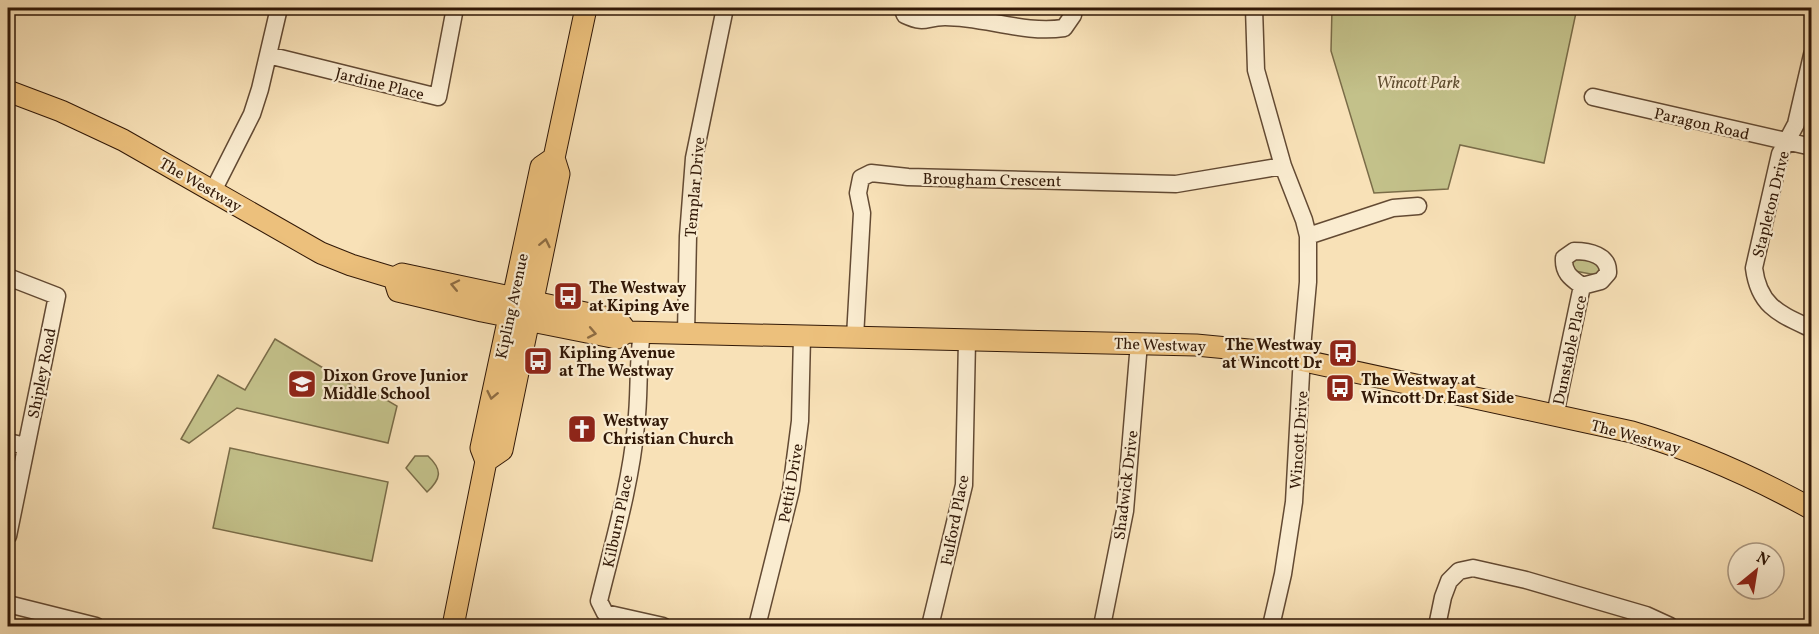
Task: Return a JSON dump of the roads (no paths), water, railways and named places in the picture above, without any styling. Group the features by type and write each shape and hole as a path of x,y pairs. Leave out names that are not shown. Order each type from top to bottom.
{"main road":[{"name":"Kipling Avenue","path":"453,627 486,461 502,450 541,167 554,158 586,8"},
{"name":"The Westway","path":"8,91 106,131 321,253 394,278 398,291 521,309 616,338 634,332 686,333 1139,343 1259,351 1632,432 1696,453 1762,482 1812,509"}],"street":[{"path":"213,191 252,114 279,8"},
{"name":"Jardine Place","path":"268,55 438,97 455,8"},
{"name":"Templar Drive","path":"686,333 688,236 694,158 725,8"},
{"path":"902,8 905,15 920,22 944,17 1047,30 1064,28 1073,15 1074,8"},
{"name":"Wincott Drive","path":"1254,8 1256,70 1282,166 1304,220 1308,236 1308,282 1294,502 1271,627"},
{"name":"Stapleton Drive","path":"1812,55 1796,124 1780,154 1754,268 1756,285 1763,299 1775,311 1812,329"},
{"name":"Paragon Road","path":"1593,97 1812,147"},
{"name":"Brougham Crescent","path":"855,338 862,213 858,194 861,178 871,173 908,177 1176,184 1282,166"},
{"path":"1308,236 1393,208 1418,206"},
{"name":"Shipley Road","path":"8,277 57,296 8,536"},
{"name":"Dunstable Place","path":"1555,415 1582,286"},
{"name":"Kilburn Place","path":"634,332 638,358 636,427 619,519 599,601 605,613 663,627"},
{"name":"Pettit Drive","path":"757,627 791,490 800,421 802,336"},
{"name":"Fulford Place","path":"930,627 964,485 967,340"},
{"name":"Shadwick Drive","path":"1102,627 1125,511 1139,343"},
{"path":"8,442 26,446"},
{"path":"1437,627 1449,581 1459,571 1473,568 1526,580 1635,612 1670,627"},
{"path":"8,604 72,624 96,627"}],"place":[{"name":"The Westway at Kiping Ave","path":"568,296"},
{"name":"The Westway at Wincott Dr","path":"1343,353"},
{"name":"Kipling Avenue at The Westway","path":"538,361"},
{"name":"Dixon Grove Junior Middle School","path":"302,384"},
{"name":"The Westway at Wincott Dr East Side","path":"1340,388"},
{"name":"Westway Christian Church","path":"582,429"}],"park label":[{"name":"Wincott Park","path":"1418,82"}]}
